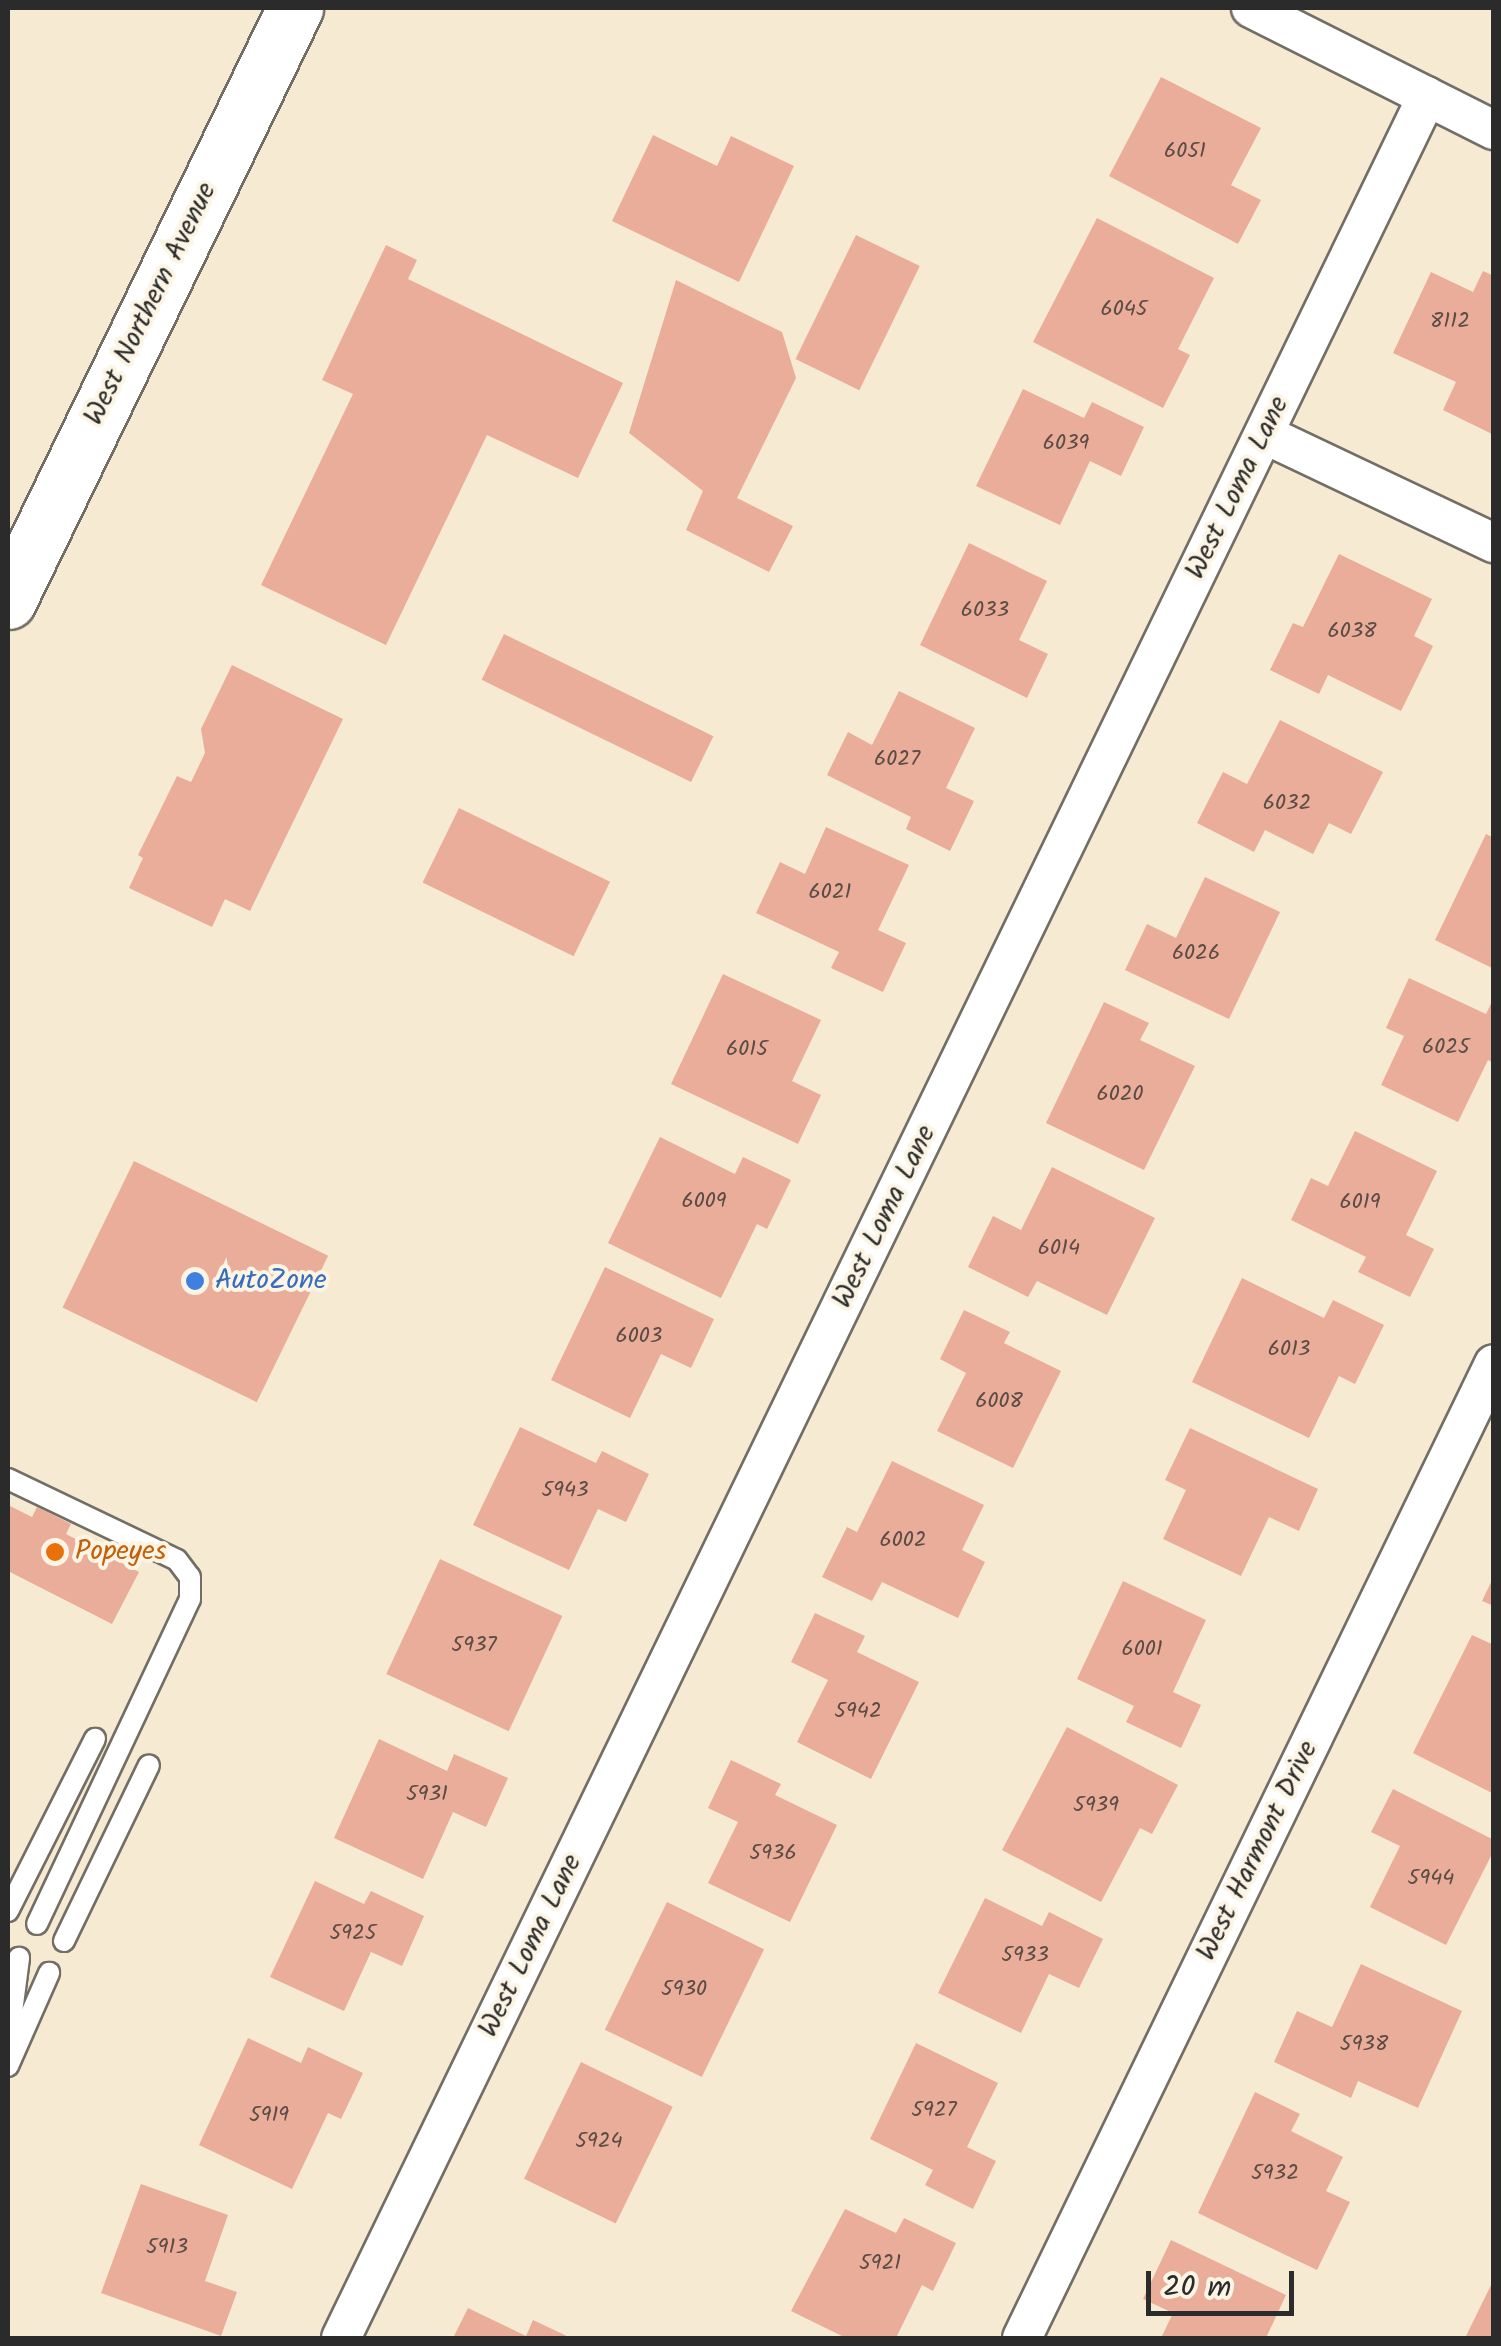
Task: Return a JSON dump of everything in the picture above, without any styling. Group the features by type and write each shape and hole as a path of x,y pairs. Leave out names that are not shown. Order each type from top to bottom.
{"main road":[{"name":"West Northern Avenue","path":"8,600 294,8"}],"street":[{"path":"1251,8 1494,130"},
{"name":"West Loma Lane","path":"341,2338 1427,96"},
{"path":"1264,434 1494,543"},
{"name":"West Harmont Drive","path":"1022,2338 1492,1370"}],"lane":[{"path":"8,1479 177,1560 190,1577 190,1599 36,1924"},
{"path":"8,1911 95,1739"},
{"path":"64,1941 149,1765"},
{"path":"8,2043 20,1958"},
{"path":"8,2066 49,1974"}],"building":[{"path":"1161,77 1261,128 1231,185 1261,200 1238,244 1109,176"},
{"path":"653,135 717,166 731,136 794,166 739,282 612,221"},
{"path":"1097,218 1214,278 1178,349 1190,355 1163,408 1033,342"},
{"path":"856,235 920,266 859,390 796,359"},
{"path":"386,245 417,260 408,279 623,383 578,478 487,435 386,645 261,585 353,394 322,380"},
{"path":"1483,271 1494,276 1492,434 1443,410 1456,382 1393,353 1431,272 1473,292"},
{"path":"676,280 782,332 796,378 737,498 793,526 769,572 686,530 703,491 629,433"},
{"path":"1023,389 1084,418 1092,402 1144,427 1121,476 1090,461 1060,525 976,486"},
{"path":"969,543 1047,581 1019,640 1048,654 1027,698 920,645"},
{"path":"1339,554 1432,599 1414,636 1433,646 1401,711 1328,675 1319,694 1270,670 1293,623 1303,627"},
{"path":"504,634 713,736 691,782 482,680"},
{"path":"232,665 343,719 250,911 225,899 212,927 129,888 143,858 138,855 177,776 191,782 205,753 201,729"},
{"path":"899,691 975,728 946,788 974,801 950,851 906,829 911,817 827,775 848,732 872,745"},
{"path":"1280,720 1383,772 1351,834 1329,823 1313,854 1265,830 1254,852 1197,823 1223,772 1247,784"},
{"path":"459,808 610,882 574,956 423,883"},
{"path":"826,827 909,865 878,930 906,943 883,992 831,968 839,952 756,913 780,862 805,874"},
{"path":"1486,834 1494,838 1494,969 1435,940"},
{"path":"1205,877 1280,912 1229,1019 1125,970 1147,924 1176,938"},
{"path":"723,974 821,1020 792,1081 821,1095 798,1144 671,1084"},
{"path":"1409,978 1486,1014 1494,997 1494,1063 1488,1060 1458,1122 1381,1085 1404,1036 1386,1028"},
{"path":"1104,1002 1149,1023 1140,1040 1195,1066 1144,1170 1046,1123"},
{"path":"1355,1131 1437,1171 1406,1235 1434,1249 1410,1297 1358,1272 1366,1257 1291,1220 1311,1178 1328,1186"},
{"path":"660,1137 735,1174 743,1157 791,1180 767,1229 757,1224 721,1298 608,1243"},
{"name":"AutoZone","path":"134,1161 328,1256 257,1402 63,1308"},
{"path":"1052,1167 1155,1218 1107,1315 1037,1281 1028,1297 968,1267 993,1216 1021,1230"},
{"path":"605,1267 714,1319 691,1368 661,1354 630,1418 551,1380"},
{"path":"1242,1278 1324,1318 1333,1300 1384,1325 1355,1384 1339,1376 1309,1438 1192,1382"},
{"path":"964,1310 1010,1332 1004,1343 1061,1371 1013,1468 937,1431 966,1373 940,1359"},
{"path":"520,1427 596,1463 602,1451 649,1474 626,1522 598,1509 569,1570 473,1525"},
{"path":"1190,1428 1318,1489 1299,1531 1269,1517 1241,1576 1163,1539 1186,1490 1165,1480"},
{"path":"892,1461 984,1505 962,1550 985,1562 958,1618 882,1582 872,1601 822,1577 847,1527 857,1532"},
{"name":"Popeyes","path":"8,1505 32,1517 37,1507 71,1524 66,1534 139,1572 112,1624 8,1571"},
{"path":"440,1559 562,1616 509,1731 386,1674"},
{"path":"1494,1576 1494,1606 1482,1601"},
{"path":"1123,1581 1206,1620 1173,1692 1201,1705 1181,1748 1126,1722 1134,1706 1077,1679"},
{"path":"815,1613 865,1636 857,1652 919,1682 871,1779 797,1742 828,1680 791,1662"},
{"path":"1472,1635 1494,1645 1494,1794 1413,1753"},
{"path":"1067,1727 1178,1785 1152,1834 1140,1828 1101,1902 1002,1850"},
{"path":"379,1739 447,1771 454,1754 508,1778 486,1827 453,1812 423,1879 334,1838"},
{"path":"731,1760 781,1784 775,1795 837,1825 790,1922 708,1883 738,1822 708,1808"},
{"path":"1393,1789 1494,1840 1494,1850 1446,1945 1370,1907 1400,1846 1371,1832"},
{"path":"315,1881 364,1904 371,1891 424,1916 402,1966 371,1952 344,2011 270,1977"},
{"path":"985,1898 1042,1926 1049,1912 1103,1939 1079,1988 1049,1974 1021,2033 938,1993"},
{"path":"667,1902 764,1949 702,2077 605,2030"},
{"path":"1361,1964 1462,2011 1418,2108 1358,2081 1351,2098 1274,2062 1297,2011 1332,2027"},
{"path":"248,2038 301,2063 308,2047 363,2073 341,2119 328,2113 292,2189 199,2145"},
{"path":"916,2043 998,2083 967,2147 996,2161 973,2209 925,2185 933,2170 870,2139"},
{"path":"581,2062 673,2107 616,2224 524,2179"},
{"path":"1255,2092 1300,2114 1291,2131 1343,2157 1326,2191 1350,2202 1317,2270 1198,2213"},
{"path":"141,2184 228,2215 205,2281 237,2292 221,2336 101,2293"},
{"path":"845,2209 896,2233 904,2218 956,2243 933,2291 922,2285 896,2338 846,2338 791,2311"},
{"path":"1171,2240 1286,2295 1266,2338 1161,2338 1173,2313 1143,2299"},
{"path":"1494,2279 1494,2338 1465,2338"},
{"path":"468,2308 526,2336 533,2320 571,2338 453,2338"}],"place":[{"name":"AutoZone","path":"195,1281"},
{"name":"Popeyes","path":"55,1552"}]}
